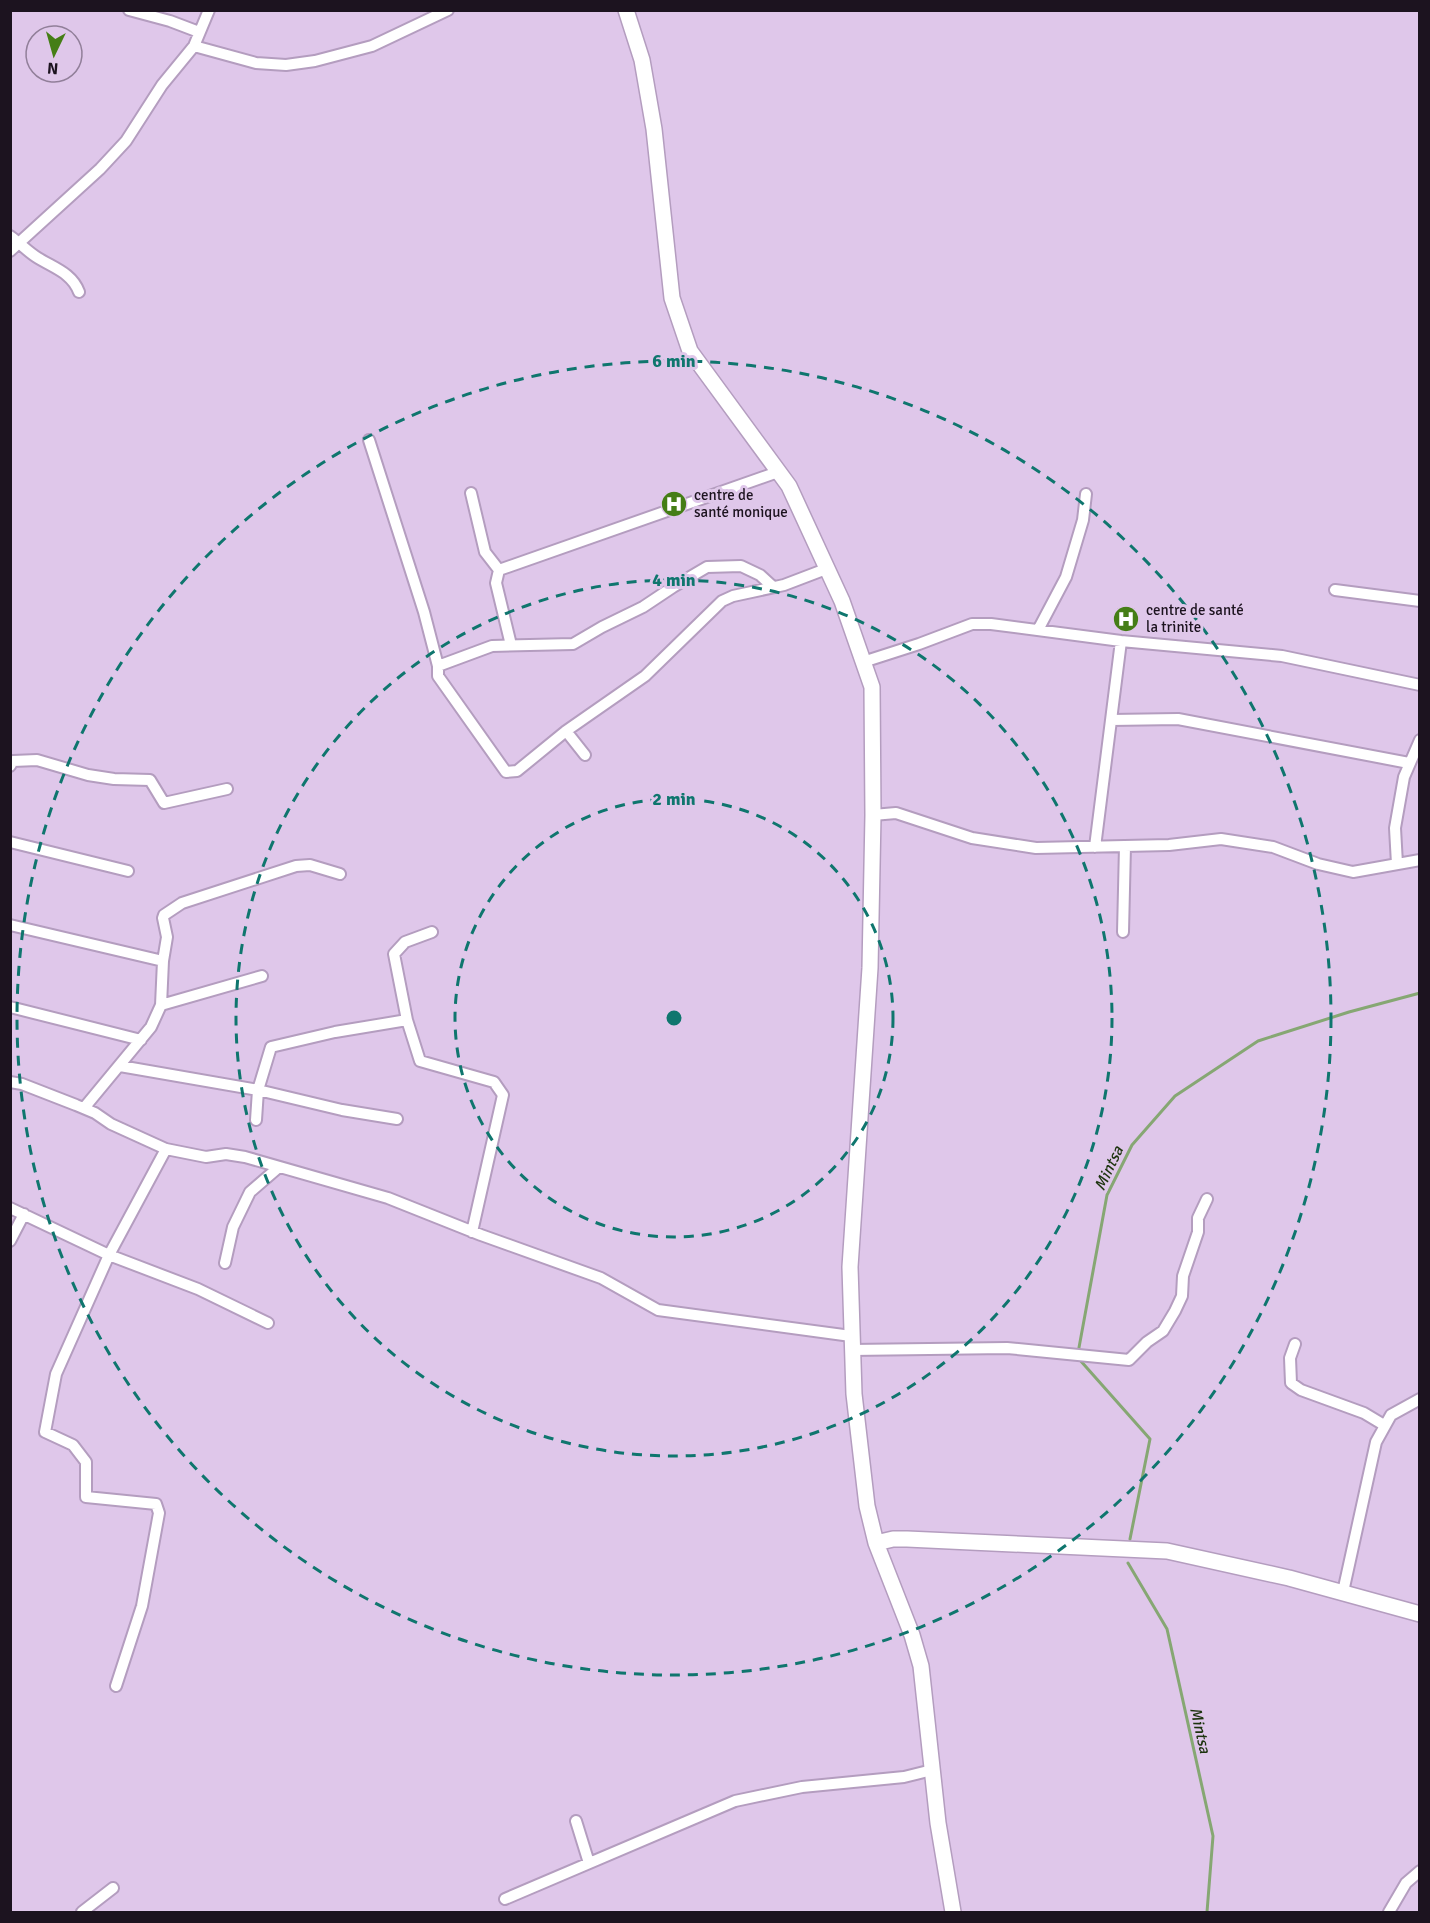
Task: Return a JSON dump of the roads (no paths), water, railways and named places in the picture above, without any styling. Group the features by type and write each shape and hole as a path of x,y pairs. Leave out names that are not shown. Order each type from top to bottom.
{"main road":[{"path":"626,10 642,60 654,129 672,298 690,351 789,486 842,601 872,687 873,815 870,968 850,1268 854,1394 867,1506 876,1543 912,1635 921,1666 938,1823 953,1912"},
{"path":"876,1543 907,1539 1167,1551 1343,1592 1419,1614"}],"street":[{"path":"129,10 199,32"},
{"path":"10,251 14,239 100,168 126,141 162,84 194,46 209,10"},
{"path":"194,46 256,63 286,65 315,61 372,46 448,10"},
{"path":"14,239 36,257 62,271 75,282 79,292"},
{"path":"369,440 424,612 438,666 438,676 506,772 517,771 566,731 645,676 722,601 733,596 784,585 826,569"},
{"path":"499,570 778,472"},
{"path":"471,493 485,552 499,570"},
{"path":"1038,630 1066,578 1083,520 1086,494"},
{"path":"438,666 492,646 573,644 602,627 643,608 673,586 707,567 741,566 760,574 772,586"},
{"path":"499,570 496,583 511,645"},
{"path":"1335,590 1419,601"},
{"path":"863,662 972,624 991,624 1121,641 1282,657 1419,685"},
{"path":"1095,847 1121,641"},
{"path":"1111,720 1178,719 1409,763"},
{"path":"566,731 585,755"},
{"path":"1397,864 1395,828 1404,777 1419,741"},
{"path":"10,766 14,761 37,760 88,775 114,779 150,780 164,803 227,789"},
{"path":"873,815 896,813 972,838 1036,848 1169,845 1221,839 1273,847 1318,864 1353,872 1419,860"},
{"path":"10,842 128,871"},
{"path":"1123,932 1125,846"},
{"path":"84,1108 151,1027 161,1005 167,937 164,915 182,903 296,866 310,865 340,874"},
{"path":"10,925 164,961"},
{"path":"432,932 405,942 394,954 407,1020 420,1061 494,1082 503,1095 472,1232"},
{"path":"161,1005 261,976"},
{"path":"10,1007 141,1040"},
{"path":"256,1119 258,1090 271,1047 335,1032 407,1020"},
{"path":"120,1066 258,1090 342,1110 398,1119"},
{"path":"10,1082 22,1084 84,1108 111,1124 166,1149 206,1157 226,1154 245,1156 388,1198 472,1232 602,1278 658,1310 851,1343 1007,1348 1129,1360 1147,1342 1163,1331 1175,1311 1182,1296 1183,1276 1198,1232 1198,1218 1207,1199"},
{"path":"116,1686 142,1606 159,1513 156,1504 86,1497 86,1462 73,1445 45,1432 56,1374 109,1255 166,1149"},
{"path":"225,1263 233,1227 250,1192 279,1167"},
{"path":"10,1208 109,1255 198,1289 268,1323"},
{"path":"10,1241 24,1214"},
{"path":"1295,1344 1290,1358 1291,1383 1301,1390 1364,1413 1384,1425"},
{"path":"1343,1592 1376,1442 1391,1415 1419,1399"},
{"path":"505,1899 735,1801 802,1787 904,1777 932,1770"},
{"path":"576,1821 589,1863"},
{"path":"1389,1912 1406,1883 1419,1871"},
{"path":"82,1912 114,1888"}],"waterway":[{"name":"Mintsa","path":"1078,1353 1107,1195 1132,1145 1175,1096 1258,1041 1349,1012 1420,993"},
{"name":"Mintsa","path":"1079,1359 1150,1439 1130,1539"},
{"name":"Mintsa","path":"1128,1563 1167,1629 1213,1836 1207,1912"}],"place":[{"name":"centre de santé monique","path":"674,504"},
{"name":"centre de santé la trinite","path":"1126,619"}]}
